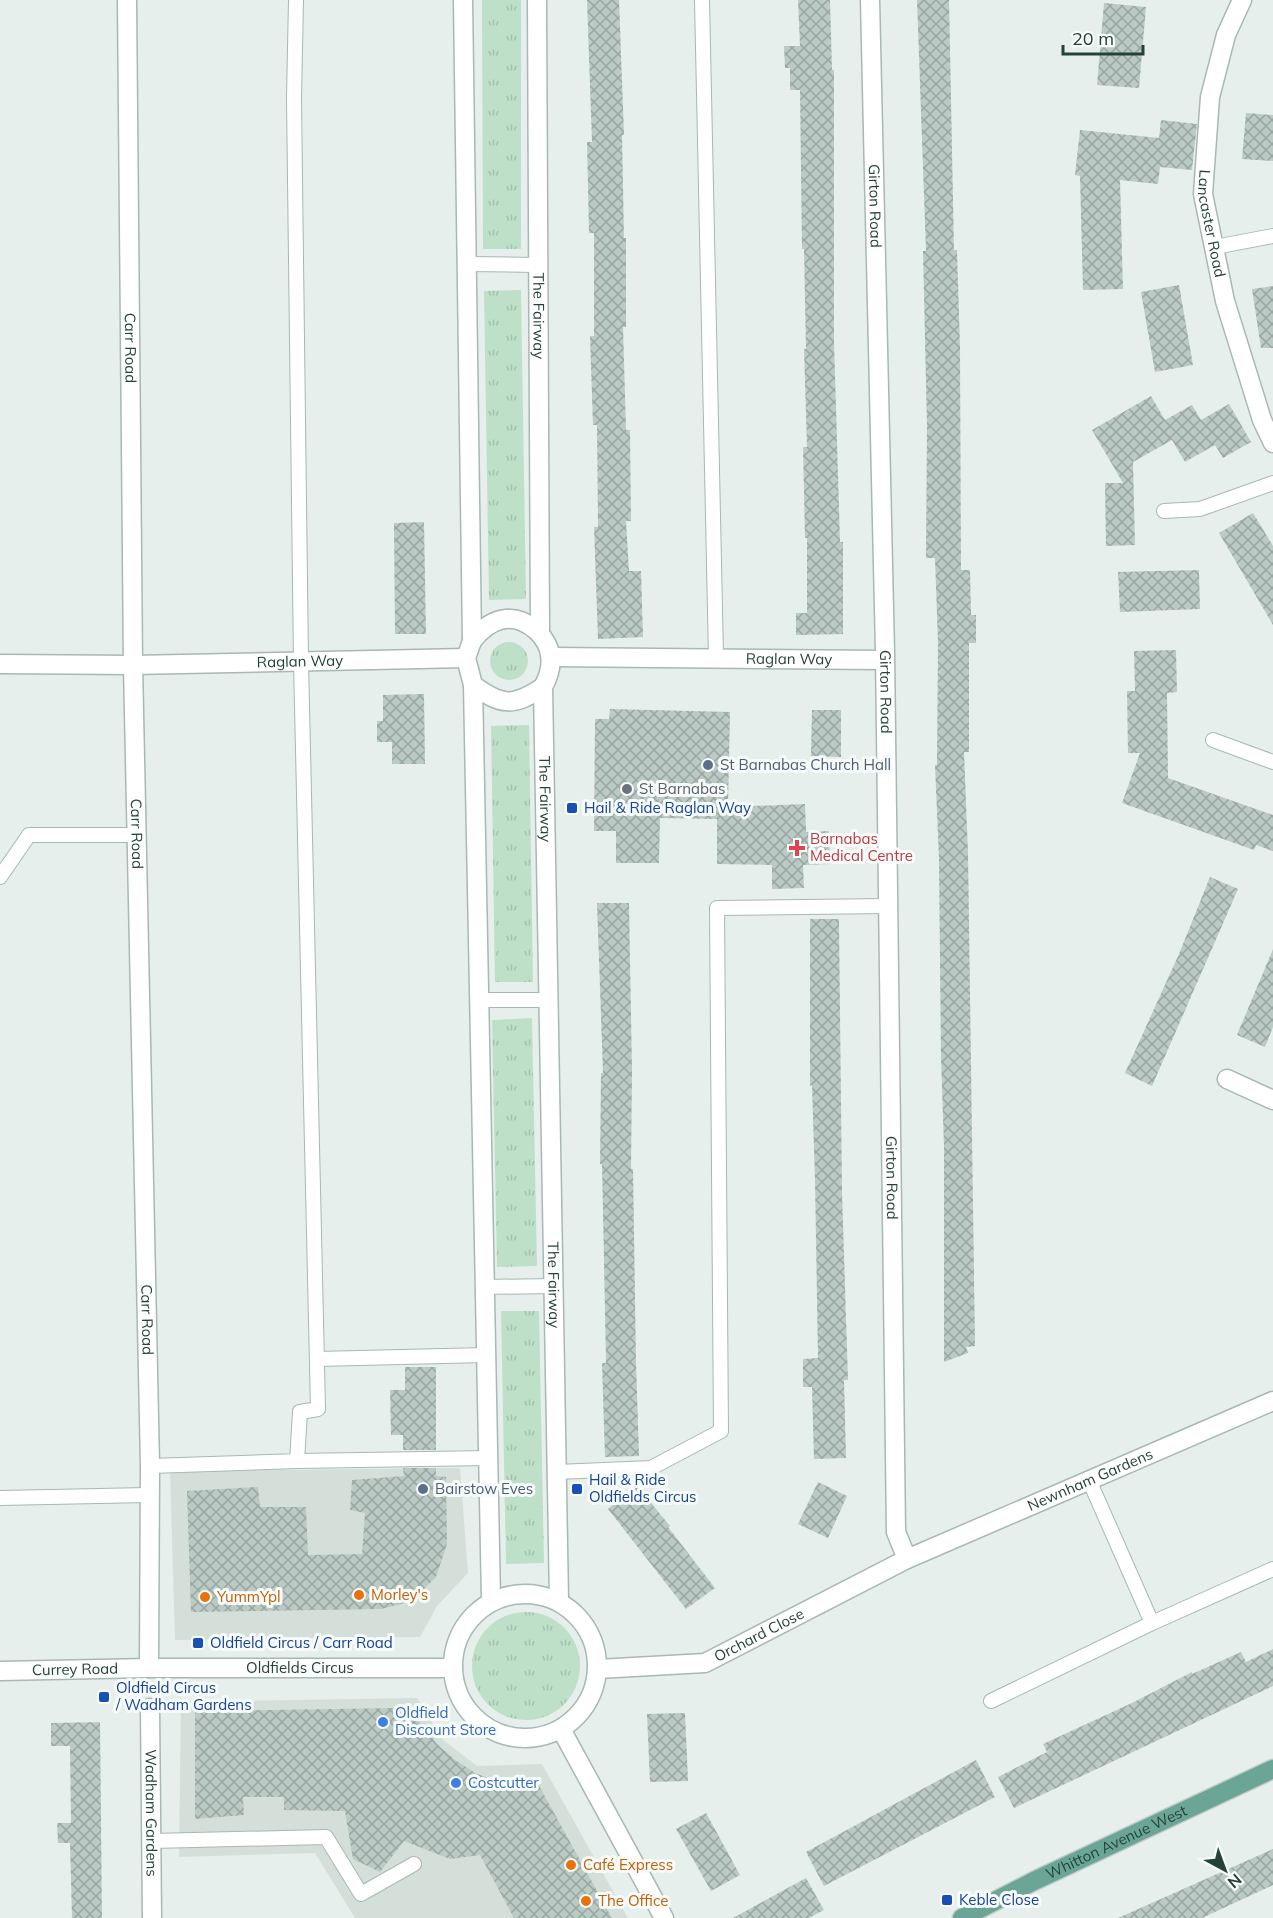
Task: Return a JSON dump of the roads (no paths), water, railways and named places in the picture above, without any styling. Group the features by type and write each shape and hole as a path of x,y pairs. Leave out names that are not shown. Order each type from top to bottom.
{"main road":[{"name":"Whitton Avenue West","path":"963,1918 1034,1881 1273,1769"}],"street":[{"name":"Carr Road","path":"127,0 133,665 150,1466 148,1495 149,1668"},
{"path":"463,0 469,650 473,685 491,1602"},
{"name":"The Fairway","path":"537,0 540,634 548,644 551,657 548,677 543,687 559,1601"},
{"name":"Girton Road","path":"870,0 884,660 896,1532 908,1559"},
{"name":"Lancaster Road","path":"1242,0 1226,35 1210,96 1203,194 1225,301 1268,417 1273,443"},
{"path":"469,650 482,630 494,622 505,619 520,620 540,634"},
{"name":"Raglan Way","path":"0,664 133,665 301,662 469,650"},
{"name":"Raglan Way","path":"551,657 884,660"},
{"path":"473,685 491,699 505,702 526,699 543,687"},
{"path":"1227,1079 1273,1100"},
{"name":"Newnham Gardens","path":"908,1559 1273,1401"},
{"name":"Orchard Close","path":"598,1669 705,1664 908,1559"},
{"path":"533,1593 559,1601 586,1626 596,1648 598,1669 595,1688 582,1712 561,1730 528,1739 512,1738 480,1724 457,1694 452,1668 455,1645 476,1611 491,1602 508,1595 533,1593"},
{"name":"Oldfields Circus","path":"149,1668 452,1668"},
{"name":"Currey Road","path":"0,1671 149,1668"},
{"name":"Wadham Gardens","path":"150,1708 152,1918"},
{"path":"561,1730 664,1918"}],"lane":[{"path":"296,0 294,98 301,662 318,1410 300,1412 297,1461"},
{"path":"702,0 716,657"},
{"path":"1215,247 1273,236"},
{"path":"467,264 538,265"},
{"path":"1164,511 1200,509 1273,483"},
{"path":"1214,740 1273,762"},
{"path":"0,877 30,835 136,835"},
{"path":"557,1472 651,1468 720,1431 717,908 888,906"},
{"path":"479,1000 549,1000"},
{"path":"484,1287 554,1286"},
{"path":"317,1359 486,1355"},
{"path":"150,1466 488,1458"},
{"path":"1089,1480 1152,1623"},
{"path":"0,1498 148,1495"},
{"path":"991,1701 1152,1623 1273,1569"},
{"path":"152,1841 326,1837 361,1894 414,1864"}],"place":[{"name":"St Barnabas Church Hall","path":"708,765"},
{"name":"St Barnabas","path":"627,789"},
{"name":"Hail & Ride Raglan Way","path":"572,808"},
{"name":"Barnabas Medical Centre","path":"797,848"},
{"name":"Bairstow Eves","path":"423,1489"},
{"name":"Hail & Ride Oldfields Circus","path":"577,1489"},
{"name":"Morley's","path":"359,1595"},
{"name":"YummYpl","path":"205,1597"},
{"name":"Oldfield Circus / Carr Road","path":"198,1643"},
{"name":"Oldfield Circus / Wadham Gardens","path":"104,1697"},
{"name":"Oldfield Discount Store","path":"383,1722"},
{"name":"Costcutter","path":"456,1783"},
{"name":"Café Express","path":"571,1865"},
{"name":"Keble Close","path":"947,1900"},
{"name":"The Office","path":"586,1901"}]}
